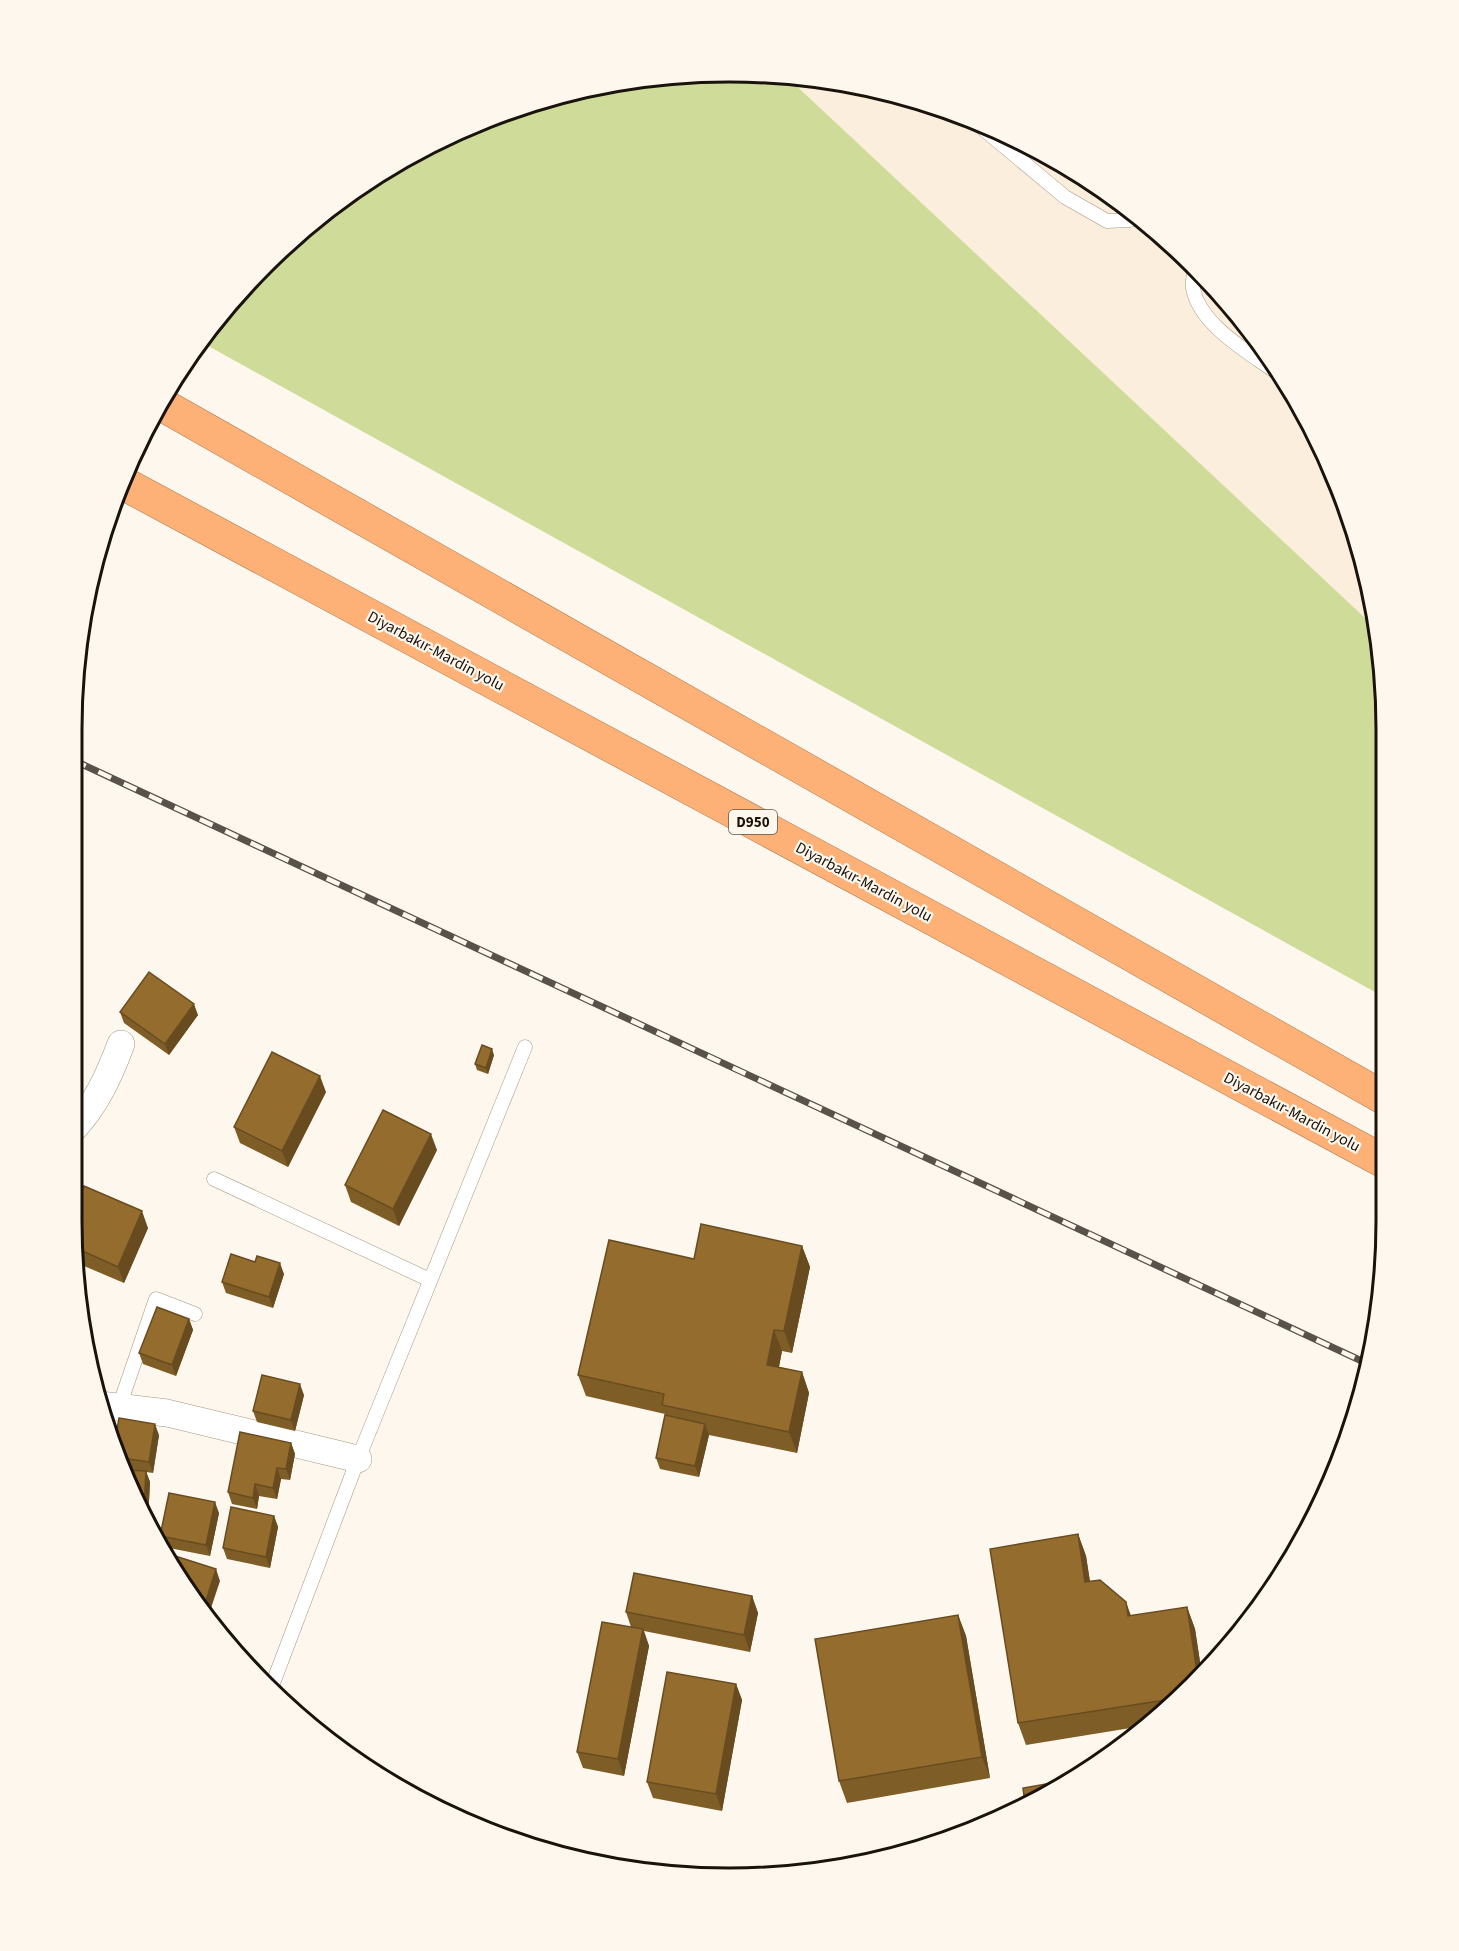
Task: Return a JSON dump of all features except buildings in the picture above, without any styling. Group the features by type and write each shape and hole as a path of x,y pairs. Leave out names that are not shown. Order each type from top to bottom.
{"highway":[{"path":"168,408 1376,1093"},
{"name":"Diyarbakır-Mardin yolu","path":"130,487 1376,1157"}],"street":[{"path":"82,1119 108,1079 121,1044"},
{"path":"110,1406 167,1413 358,1459"}],"lane":[{"path":"998,141 1065,197 1107,221 1128,220"},
{"path":"1193,279 1192,286 1202,312 1232,341 1261,361"},
{"path":"274,1681 358,1459 525,1047"},
{"path":"214,1179 430,1281"},
{"path":"110,1406 156,1299 195,1314"}],"shaded area":[{"path":"797,86 856,95 897,105 937,117 1016,149 1053,169 1123,216 1187,272 1243,336 1290,406 1310,443 1342,522 1367,619"}],"green space":[{"path":"730,82 797,86 1367,619 1375,687 1376,993 209,346 243,303 303,243 370,192 443,149 522,117 603,95 645,88"}],"railway":[{"path":"82,764 1361,1361"}]}
